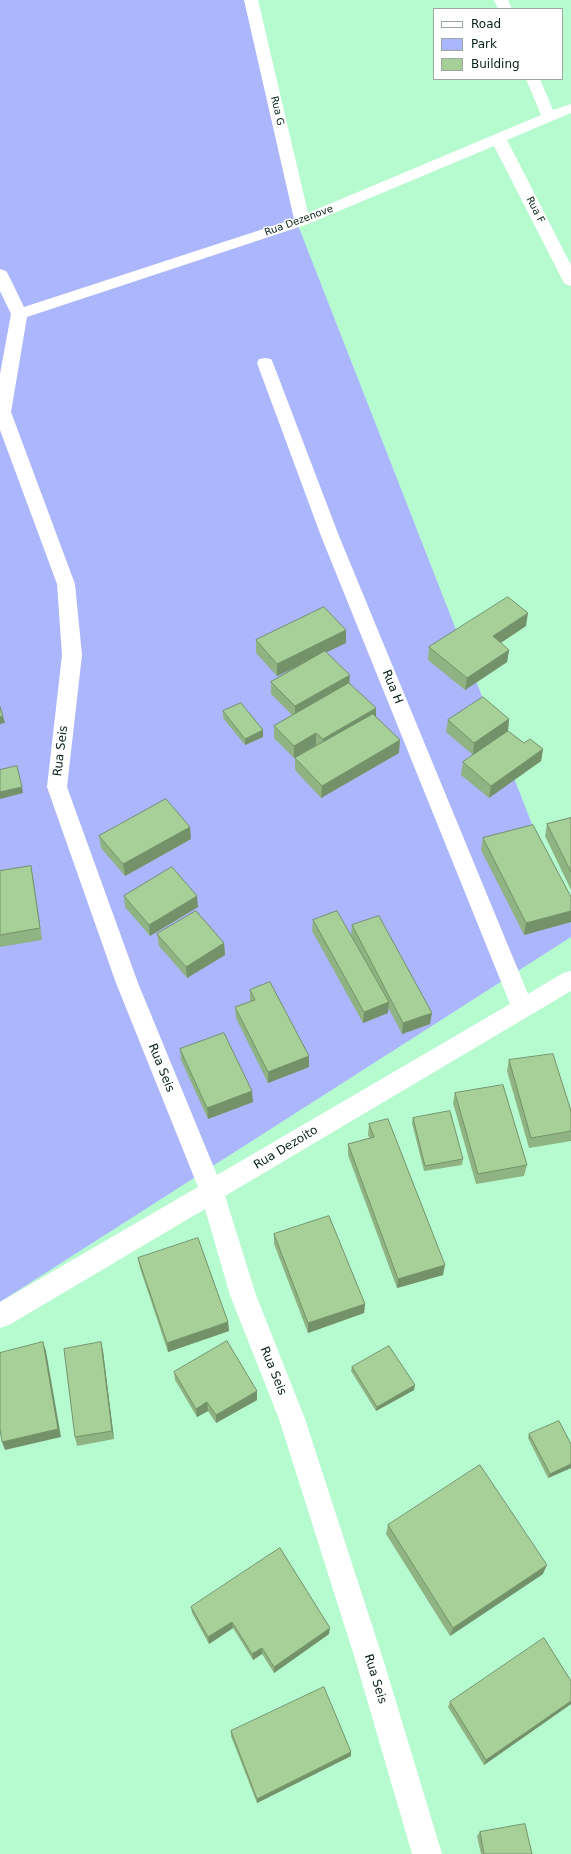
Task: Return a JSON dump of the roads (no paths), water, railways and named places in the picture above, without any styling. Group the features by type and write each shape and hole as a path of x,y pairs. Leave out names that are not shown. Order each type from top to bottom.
{"street":[{"name":"Rua G","path":"251,0 302,221"},
{"path":"533,80 549,117"},
{"name":"Rua Dezenove","path":"19,314 302,221 571,108"},
{"name":"Rua F","path":"498,138 571,281"},
{"path":"0,274 19,314"},
{"name":"Rua Seis","path":"19,314 2,412 66,584 72,655 56,787 127,983 212,1192 243,1295 292,1419 370,1662 427,1854"},
{"name":"Rua H","path":"265,363 330,536 523,1008"},
{"name":"Rua Dezoito","path":"0,1316 571,980"}]}
